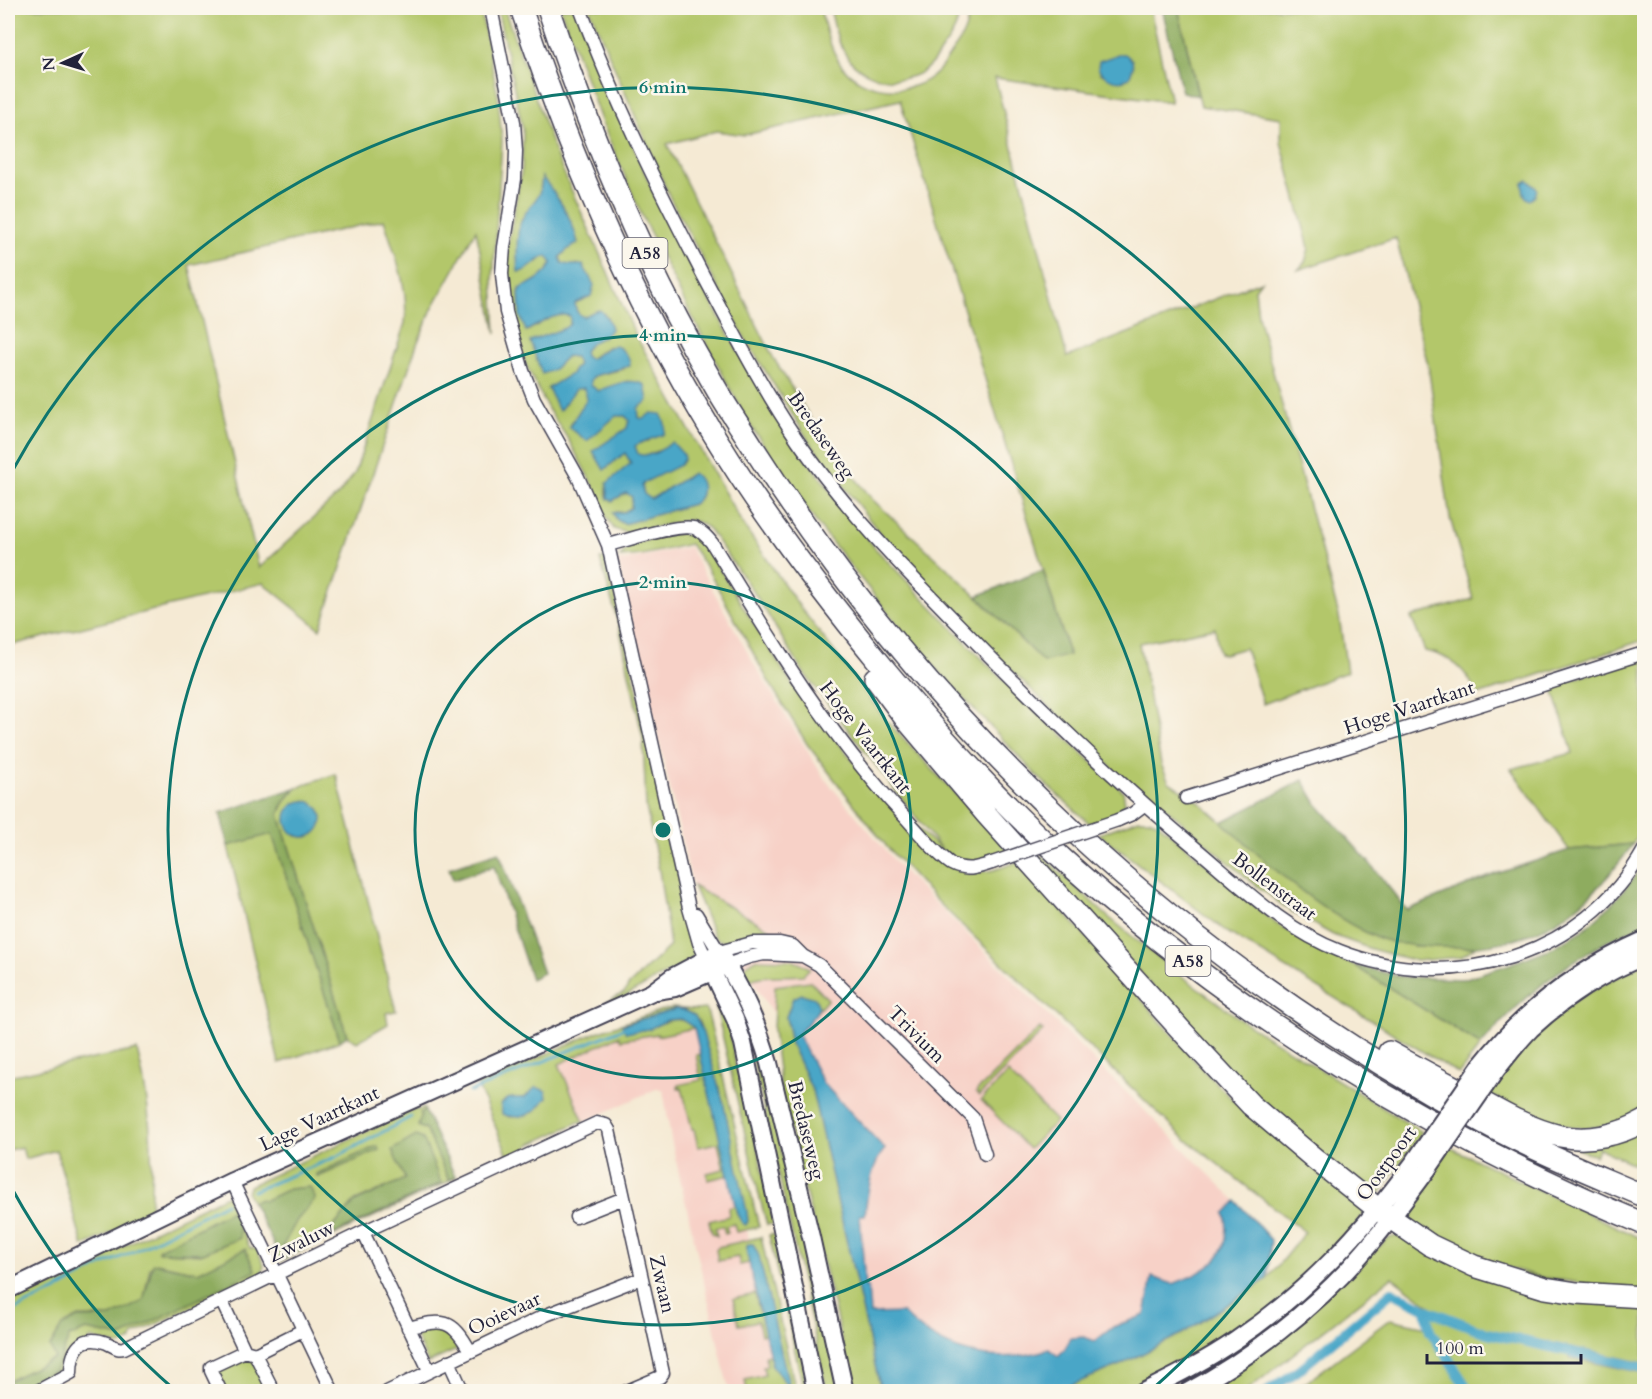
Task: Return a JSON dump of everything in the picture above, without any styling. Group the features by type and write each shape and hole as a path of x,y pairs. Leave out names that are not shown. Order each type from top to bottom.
{"highway":[{"name":"A58","path":"521,8 543,75 600,217 649,318 729,459 817,586 879,685 995,824 1251,1105 1385,1214 1430,1245 1474,1266 1504,1277 1545,1288 1577,1293 1644,1297"},
{"name":"A58","path":"548,8 567,64 606,163 647,257 713,384 775,482 840,574 912,664 992,753 1136,888 1200,940 1275,994 1356,1048 1487,1125 1644,1196"},
{"name":"A58","path":"817,586 919,711 988,785 1064,860 1155,937 1249,1006 1349,1074 1472,1145 1588,1201 1644,1224"},
{"name":"A58","path":"1275,994 1310,1006 1500,1112 1540,1129 1562,1136 1596,1138 1629,1130 1644,1121"}],"street":[{"name":"Bredaseweg","path":"491,8 514,122 516,151 516,179 504,247 502,274 506,312 523,371 534,399 578,477 595,511 608,545 693,926 716,961 746,997 761,1035 811,1237 845,1392"},
{"name":"Bredaseweg","path":"580,8 599,57 664,200 747,359 797,439 843,501 877,541 997,664 1144,805"},
{"name":"Hoge Vaartkant","path":"608,545 679,528 701,532 712,543 767,633 849,752 872,780 951,864 961,869 992,863 1118,820 1144,805"},
{"name":"Hoge Vaartkant","path":"1186,798 1644,653"},
{"name":"Bollenstraat","path":"1144,805 1271,912 1302,933 1350,955 1415,969 1449,969 1492,964 1551,942 1570,931 1608,899 1632,870 1644,850"},
{"name":"Oostpoort","path":"1187,1392 1287,1325 1360,1257 1385,1214 1421,1166 1520,1022 1544,1000 1615,953 1644,940"},
{"name":"Trivium","path":"716,961 757,954 803,956 819,965 973,1118 985,1154"},
{"name":"Oostpoort","path":"1488,1068 1566,1000 1611,972 1644,957"},
{"name":"Bredaseweg","path":"716,961 743,1043 816,1392"},
{"name":"Lage Vaartkant","path":"8,1290 232,1181 652,992 672,977 716,961"},
{"name":"Zwaluw","path":"36,1392 71,1373 75,1350 84,1343 105,1342 118,1350 124,1348 363,1232 597,1123 602,1124"},
{"name":"Zwaan","path":"602,1124 609,1130 663,1373 660,1377 625,1392"},
{"path":"232,1181 333,1392"},
{"path":"576,1216 624,1198"},
{"name":"Oostpoort","path":"1143,1392 1191,1367 1268,1318 1385,1214"},
{"path":"780,1225 796,1223 811,1237"},
{"path":"363,1232 429,1370"},
{"name":"Ooievaar","path":"387,1392 546,1315 641,1278"},
{"path":"222,1302 273,1390 269,1392"},
{"path":"408,1328 431,1322 446,1323 459,1332 470,1351"},
{"path":"221,1392 210,1371 211,1367 303,1330"},
{"path":"449,1361 464,1392"}],"shaded area":[{"path":"689,547 754,664 824,778 903,871 1236,1201 1271,1240 1068,1368 887,1391 809,1070 693,888 618,562"},
{"path":"694,1022 716,1093 780,1376 787,1385 788,1391 729,1391 671,1139 663,1089 656,1089 584,1122 559,1064 619,1036"}],"green space":[{"path":"8,8 480,8 498,96 502,141 493,279 496,334 476,230 432,309 417,344 320,629 263,583 8,646","holes":["384,220 403,284 405,323 355,473 339,494 259,568 189,265"]},
{"path":"497,8 504,8 556,155 636,336 742,523 797,603 887,721 1009,851 981,861 966,862 950,856 941,849 803,672 755,594 708,528 698,522 688,520 628,533 614,529 603,512 598,495 568,439 548,409 525,363 510,313 506,256 522,168 523,130","holes":["542,178 578,243 567,249 560,257 562,263 569,266 578,264 591,296 575,303 576,310 583,318 595,311 607,316 611,329 589,344 584,351 585,356 589,359 608,346 624,369 594,376 591,385 598,391 628,381 640,419 643,420 651,413 649,441 639,442 635,446 636,451 642,457 663,449 674,467 645,482 642,486 648,499 693,473 701,489 700,497 693,504 624,524 616,512 624,512 631,508 632,497 626,493 612,501 608,499 607,488 613,479 631,463 625,453 622,454 613,438 627,428 629,420 625,416 616,416 581,436 569,427 587,399 584,388 548,389 571,374 578,364 575,357 567,356 553,370 530,342 565,328 570,324 570,316 553,317 527,331 520,316 519,289 534,282 552,263 547,256 542,257 538,262 517,259 521,220 539,196"]},
{"path":"560,8 576,8 659,206 735,346 798,448 875,548 995,672 1123,791 1125,803 1118,814 1090,824 1038,777 912,643 818,525 748,422 685,303 642,216 602,123"},
{"path":"589,8 820,8 836,57 849,73 873,86 900,89 914,86 937,72 961,38 968,20 968,8 1150,8 1171,102 995,78 1067,357 1261,281 1255,289 1258,316 1339,616 1347,672 1263,704 1245,648 1224,654 1219,653 1215,628 1139,643 1161,764 1169,782 1197,800 1250,847 1413,946 1475,947 1460,957 1416,961 1371,949 1333,935 1289,910 1248,879 1168,810 1115,771 1004,663 885,540 809,441 746,340 671,200","holes":["1133,67 1129,77 1122,80 1100,73","900,100 1069,654 1069,655 1043,662 961,581 873,500 822,437 774,359 667,144 716,131 745,135"]},
{"path":"830,8 958,8 959,14 952,35 931,64 912,77 889,79 866,73 849,59 839,41"},
{"path":"1162,8 1178,8 1198,96 1182,92"},
{"path":"1178,8 1644,8 1644,640 1478,695 1463,671 1457,666 1443,656 1425,651 1411,617 1473,599 1450,518 1428,365 1396,238 1298,270 1305,262 1309,248 1281,142 1281,118 1201,106"},
{"path":"676,532 693,533 700,538 790,681 876,790 968,874 994,870 1017,862 1093,944 1204,1071 1235,1102 1360,1201 1365,1213 1348,1234 1271,1310 1160,1378 1124,1391 1057,1391 1120,1365 1183,1333 1267,1279 1305,1232 1183,1137 940,904 887,847 807,744 769,682 708,570 690,544 642,555 620,557 629,545"},
{"path":"607,558 696,946 694,955 686,965 659,977 614,1003 605,1003 624,993 628,986 670,946 659,870 646,807 643,739 619,626 600,559"},
{"path":"1043,570 1069,655 1043,662 977,596"},
{"path":"1644,657 1644,823 1633,844 1569,850 1511,769 1573,753 1552,686"},
{"path":"336,774 396,1011 386,1013 388,1024 357,1042 347,1036 279,815 294,791 308,783","holes":["288,812 306,837 296,836 286,821"]},
{"path":"1303,780 1317,804 1368,861 1407,910 1493,875 1569,850 1633,844 1614,870 1573,910 1527,935 1500,943 1471,947 1429,947 1392,942 1367,933 1309,897 1222,822"},
{"path":"295,788 283,803 279,815 347,1036 340,1041 272,834 228,846 220,813"},
{"path":"1139,819 1149,819 1158,823 1275,923 1317,949 1353,965 1481,1045 1459,1074 1227,932 1099,834"},
{"path":"272,833 340,1041 279,1063 228,846"},
{"path":"499,852 543,973 531,979 494,866 453,880 449,868"},
{"path":"1043,856 1107,916 1175,971 1244,1022 1422,1132 1375,1200 1270,1116 1034,857"},
{"path":"1644,865 1644,925 1597,947 1555,974 1516,1007 1481,1045 1353,965 1403,977 1463,979 1507,965 1552,948 1582,931 1611,905"},
{"path":"693,886 784,937 749,937 728,944 715,938"},
{"path":"756,959 792,960 810,968 803,975 766,976 746,982 742,973 745,966"},
{"path":"1644,962 1644,1107 1622,1120 1602,1126 1582,1128 1544,1119 1484,1093 1526,1042 1577,999"},
{"path":"810,981 828,999 816,1013 819,1007 793,998 786,1017 791,1044 812,1090 881,1391 853,1391 781,1093 773,1031 775,986"},
{"path":"738,996 762,1063 788,1182 807,1244 840,1391 827,1391 752,1055 731,1001"},
{"path":"720,1005 727,1016 737,1073 743,1074 773,1224 767,1225 759,1195 717,1012 716,1007"},
{"path":"705,1009 708,1014 759,1227 736,1232 734,1224 726,1226 728,1233 725,1234 723,1226 715,1228 717,1236 712,1233 709,1221 729,1216 728,1208 735,1206 738,1217 723,1101 699,1022 683,1010 643,1030 675,1019 694,1028 657,1036 657,1034 621,1040 619,1036 559,1064 584,1122 579,1122 529,1145 527,1150 509,1158 477,1084 597,1032 662,1010","holes":["533,1090 543,1100 533,1111 509,1117 512,1098 524,1098"]},
{"path":"1040,1028 1043,1031 979,1096 977,1091"},
{"path":"137,1050 146,1091 150,1132 152,1173 150,1215 83,1246 56,1150 25,1159 22,1147 8,1150 8,1076"},
{"path":"700,1054 729,1175 708,1180 707,1173 724,1169 718,1143 698,1147 682,1088 678,1088 678,1085 701,1080 696,1055"},
{"path":"1008,1073 1056,1121 1029,1149 981,1100"},
{"path":"424,1108 425,1111 420,1113 448,1179 455,1176 456,1178 278,1262 275,1257 282,1259 441,1183 405,1179 355,1201 328,1233 286,1254 282,1246 297,1220 315,1198 310,1187 289,1189 264,1201 252,1203 247,1193 249,1186 414,1109","holes":["377,1146 379,1150 318,1177 316,1174"]},
{"path":"425,1111 455,1176 449,1180 426,1130 418,1126 420,1113"},
{"path":"1644,1125 1644,1169 1599,1148 1595,1156 1550,1137"},
{"path":"416,1136 423,1139 441,1183 282,1259 277,1259 273,1251 274,1245 252,1202 261,1199 264,1201 289,1189 310,1187 315,1199 297,1220 283,1246 286,1253 328,1233 355,1202 405,1179 392,1150"},
{"path":"377,1146 379,1150 318,1177 316,1174"},
{"path":"1447,1146 1644,1240 1644,1293 1503,1271 1399,1217"},
{"path":"228,1195 243,1222 241,1227 250,1248 257,1249 264,1265 262,1274 133,1335 132,1340 120,1346 91,1338 68,1371 53,1379 48,1377 18,1391 11,1391 56,1370 69,1337 86,1330 121,1337 246,1249 198,1272 157,1263 150,1268 143,1302 111,1317 79,1317 62,1326 50,1346 55,1358 8,1381 8,1302","holes":["233,1210 240,1238 201,1254 160,1252 158,1250"]},
{"path":"233,1210 240,1238 203,1253 158,1252 159,1249"},
{"path":"773,1234 777,1239 809,1391 804,1391 769,1235"},
{"path":"1396,1236 1644,1306 1644,1363 1478,1327 1433,1308 1392,1277 1246,1391 1200,1392 1354,1270 1387,1239"},
{"path":"761,1237 796,1391 747,1391 745,1380 765,1375 763,1367 767,1366 765,1356 769,1355 772,1366 789,1384 755,1247 753,1244 747,1245 749,1263 740,1265 738,1257 718,1261 716,1250 718,1247"},
{"path":"245,1249 256,1271 121,1337 86,1330 69,1337 56,1370 8,1391 8,1381 55,1358 50,1347 62,1326 78,1318 111,1317 143,1301 153,1263 198,1272"},
{"path":"755,1294 765,1334 761,1335 758,1321 739,1325 733,1299"},
{"path":"1434,1313 1476,1332 1571,1353 1570,1358 1644,1373 1644,1391 1295,1391 1390,1319 1431,1328 1431,1314"},
{"path":"436,1325 452,1332 463,1347 428,1363 413,1330"},
{"path":"243,1355 254,1361 265,1386 254,1391 225,1391 214,1369"}],"water":[{"path":"1125,54 1132,60 1133,67 1129,78 1121,81 1108,78 1098,68 1099,61"},
{"path":"542,177 564,208 578,243 560,257 562,263 583,265 594,285 591,296 575,303 575,308 583,317 600,310 607,318 611,329 605,336 587,347 584,351 585,356 589,359 615,346 624,352 630,362 630,366 594,376 591,385 598,391 633,381 645,385 648,401 638,408 639,418 643,419 651,413 661,414 665,429 664,434 635,446 638,454 652,454 672,442 683,454 684,459 680,465 645,482 642,486 644,494 651,499 693,473 697,476 702,488 700,497 693,504 624,524 617,520 613,513 624,512 631,508 632,497 626,493 612,501 608,499 607,483 631,463 625,453 604,470 593,451 627,428 629,420 625,416 616,416 587,441 569,427 587,399 584,388 576,389 559,411 548,388 571,374 578,364 575,357 567,356 553,370 542,374 530,341 565,328 570,324 570,316 553,317 526,331 520,316 519,289 534,282 552,263 547,256 526,270 518,272 517,245 520,224 538,196"},
{"path":"1528,180 1537,189 1535,196 1530,200 1523,188 1523,183"},
{"path":"304,801 317,806 322,819 317,832 304,837 291,832 286,819 291,806"},
{"path":"802,994 815,998 819,1007 798,1035 823,1083 885,1149 873,1170 865,1215 860,1215 865,1287 868,1287 870,1314 903,1313 934,1338 970,1353 1009,1357 1049,1349 1058,1356 1071,1338 1084,1337 1095,1341 1113,1327 1145,1315 1152,1277 1173,1284 1208,1267 1222,1251 1226,1241 1225,1213 1236,1201 1271,1240 1267,1279 1183,1333 1120,1365 1057,1391 881,1391 812,1090 791,1044 786,1017 793,998"},
{"path":"676,1009 695,1016 702,1030 723,1101 747,1212 746,1225 742,1223 737,1214 694,1028 681,1019 668,1020 649,1029 626,1033 622,1025"},
{"path":"536,1087 546,1091 547,1098 534,1112 520,1116 502,1114 501,1105 505,1100 524,1098"},
{"path":"749,1244 753,1244 759,1256 789,1385 772,1366 747,1254"}],"waterway":[{"path":"470,1092 624,1028"},
{"path":"253,1191 336,1157 411,1117"},
{"path":"8,1313 57,1290 96,1268 139,1249 226,1203"},
{"path":"1267,1392 1299,1370 1392,1292 1430,1311 1487,1333 1644,1368"},
{"path":"1426,1309 1430,1331 1470,1392"}]}
